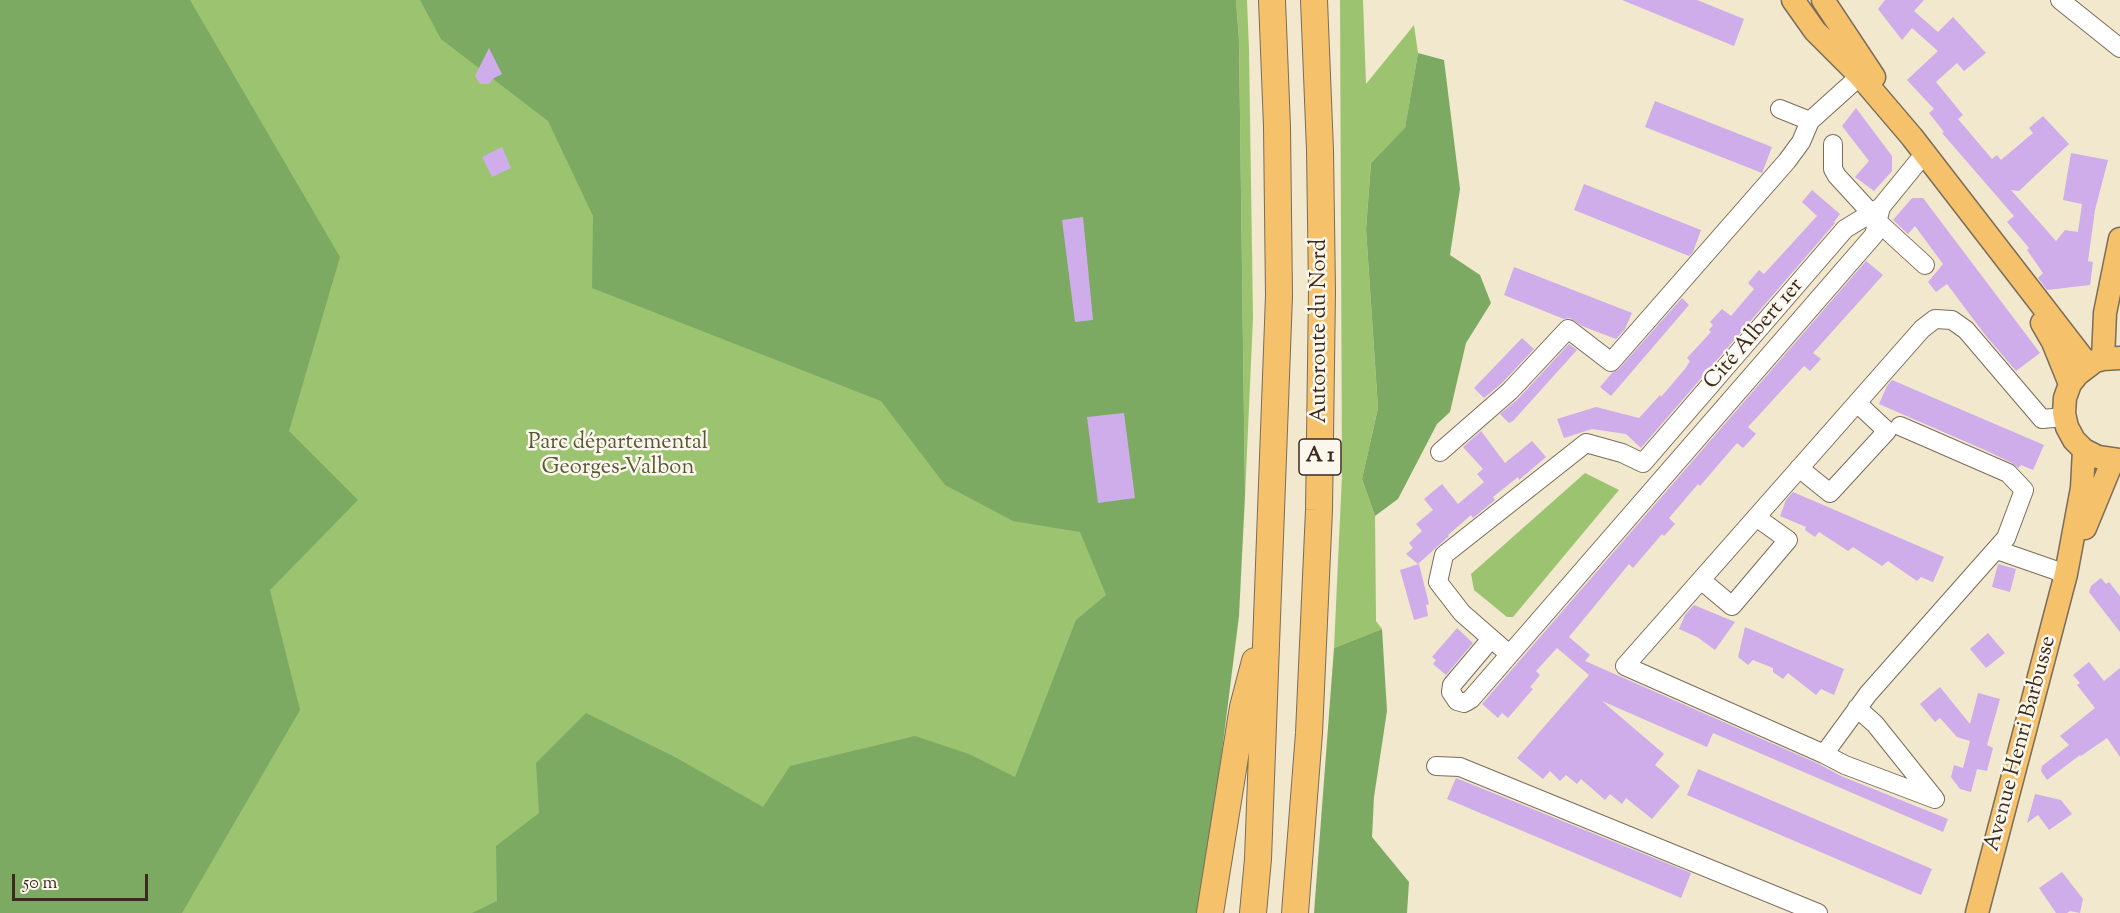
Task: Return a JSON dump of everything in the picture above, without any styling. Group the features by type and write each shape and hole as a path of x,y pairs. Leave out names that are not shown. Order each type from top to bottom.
{"highway":[{"name":"Autoroute du Nord","path":"1253,913 1258,859 1279,296 1272,0"},
{"name":"Autoroute du Nord","path":"1295,913 1310,709 1319,510 1322,291 1320,150 1314,0"},
{"path":"1210,913 1244,708 1267,608"}],"main road":[{"path":"1793,0 1815,31 1860,76 1919,145 1999,250 2104,361"},
{"path":"1823,0 1919,145"},
{"path":"2104,361 2105,314 2120,238"},
{"path":"1999,250 2053,342 2070,384"},
{"path":"2104,361 2078,374 2070,384 2065,398 2065,417 2074,440 2084,450 2098,457 2116,460"},
{"name":"Avenue Henri Barbusse","path":"1977,913 2066,574 2082,488 2084,450"},
{"name":"Avenue Henri Barbusse","path":"2066,574 2116,460"}],"street":[{"path":"2060,0 2120,48"},
{"path":"1440,452 1510,391 1568,329 1611,362 1787,161 1801,142 1810,122 1860,76"},
{"path":"1780,109 1810,122"},
{"path":"1833,144 1833,169 1837,176 1925,265"},
{"name":"Cité Albert 1er","path":"1491,639 1452,685 1451,692 1454,699 1464,703 1471,699 1874,235 1876,213 1919,145"},
{"name":"Cité Albert 1er","path":"1644,463 1845,229 1876,213"},
{"path":"1857,708 1875,724 1935,799 1845,765 1625,666 1922,329 1935,319 1952,320 1966,330 2042,419 2065,417"},
{"path":"1799,468 1830,493 1887,431 1857,403"},
{"path":"1824,754 1857,708 2006,538 2024,490 2008,473 1900,426"},
{"path":"1509,654 1462,613 1438,582 1444,555 1586,443 1622,453 1644,463 1653,489"},
{"path":"1701,580 1732,606 1788,540 1756,517"},
{"path":"1996,550 2066,574"},
{"path":"1436,766 1460,766 1818,913"}],"green space":[{"name":"Parc départemental Georges-Valbon","path":"0,0 1221,0 1188,913 0,913"},
{"path":"0,0 190,0 340,257 289,431 358,500 270,590 300,710 182,913 0,913"},
{"path":"420,0 1236,0 1239,40 1245,496 1239,616 1213,823 1198,913 472,913 497,901 496,846 539,813 536,763 586,713 675,757 763,807 790,766 915,736 969,754 1015,777 1076,620 1106,595 1080,532 1013,521 945,485 881,401 592,288 593,216 548,121 441,39"},
{"path":"1236,0 1247,0 1249,49 1253,318 1245,496 1239,40"},
{"path":"1340,0 1363,0 1366,84 1414,25 1418,53 1405,129 1371,163 1366,229 1378,408 1362,479 1375,516 1376,621 1382,629 1334,648 1342,475"},
{"path":"1418,53 1444,60 1460,189 1450,255 1480,275 1491,303 1466,343 1450,412 1437,424 1398,499 1375,516 1362,479 1378,408 1366,229 1371,163 1405,128"},
{"path":"1585,473 1619,490 1513,617 1507,617 1474,590 1471,574"},
{"path":"1382,629 1387,711 1374,797 1372,837 1409,882 1407,913 1314,913 1334,648"}],"building":[{"path":"1622,0 1697,0 1744,19 1734,46"},
{"path":"1885,0 1924,0 1914,11 1938,32 1953,17 1986,53 1964,71 1957,63 1936,82 1963,115 1958,119 1992,159 1997,155 2001,160 2033,133 2029,128 2043,116 2069,144 2019,191 2011,190 2056,241 2065,230 2078,232 2082,204 2063,200 2071,153 2108,160 2095,210 2088,261 2093,262 2090,285 2047,290 2038,278 2043,273 2027,250 2029,248 2007,222 2014,216 1942,133 1944,132 1929,113 1934,109 1907,80 1938,51 1912,28 1902,40 1878,9"},
{"path":"489,48 502,74 489,84 480,84 475,76"},
{"path":"1655,101 1772,147 1762,173 1645,127"},
{"path":"1856,108 1892,156 1892,171 1874,191 1855,177 1869,161 1842,126"},
{"path":"502,147 511,168 492,177 482,157"},
{"path":"1584,184 1701,230 1693,252 1689,256 1574,210"},
{"path":"1812,190 1840,214 1835,223 1641,448 1626,434 1592,429 1564,438 1557,419 1596,407 1639,418 1660,395 1661,397 1685,369 1690,361 1687,358 1711,332 1709,330 1713,325 1710,322 1722,309 1731,316 1754,289 1748,283 1759,270 1764,274 1817,216 1802,202"},
{"path":"1912,198 1923,198 2040,353 2016,371 1947,284 1936,292 1928,282 1943,264 1915,226 1908,234 1893,220"},
{"path":"1083,217 1093,320 1075,322 1062,220"},
{"path":"1866,261 1883,275 1813,353 1821,359 1810,371 1804,366 1748,427 1756,434 1743,448 1737,443 1700,486 1698,484 1669,518 1675,524 1664,536 1662,534 1633,568 1629,564 1569,637 1590,655 1585,661 1819,764 1841,776 1948,819 1943,832 1713,733 1707,747 1602,701 1664,754 1655,765 1680,786 1652,819 1626,798 1622,804 1610,794 1605,800 1581,779 1577,784 1566,775 1560,781 1550,771 1543,779 1517,758 1589,675 1557,648 1536,671 1540,675 1530,687 1533,689 1508,718 1502,713 1498,718 1482,704"},
{"path":"1514,267 1632,313 1625,329 1616,339 1582,326 1570,318 1564,319 1504,295"},
{"path":"1682,298 1689,305 1611,396 1600,387 1612,373 1619,369"},
{"path":"1522,338 1534,349 1502,383 1484,398 1474,388"},
{"path":"1569,344 1577,350 1509,423 1500,414 1518,399"},
{"path":"1892,380 2044,445 2033,470 2021,465 2018,468 1987,451 1879,404"},
{"path":"1124,413 1135,498 1098,503 1087,417"},
{"path":"1481,431 1505,463 1532,441 1546,457 1519,480 1518,477 1493,497 1495,500 1473,518 1471,515 1418,564 1406,554 1413,548 1409,543 1422,531 1416,524 1433,510 1424,499 1442,484 1458,504 1484,482 1477,474 1483,469 1463,447"},
{"path":"1793,492 1944,557 1933,582 1921,577 1917,581 1888,561 1882,566 1853,547 1848,551 1819,532 1815,537 1805,530 1806,527 1780,516 1786,500"},
{"path":"1419,564 1429,604 1426,605 1428,616 1414,620 1400,570"},
{"path":"1998,564 2016,569 2010,592 1992,587"},
{"path":"2101,578 2106,584 2109,582 2120,596 2120,632 2089,592 2091,586"},
{"path":"1694,605 1735,622 1715,650 1697,637 1679,629 1685,615"},
{"path":"1745,627 1844,669 1834,695 1821,689 1816,695 1788,673 1783,679 1773,672 1773,668 1753,660 1748,665 1738,657"},
{"path":"1457,628 1473,643 1446,675 1433,664 1436,660 1432,657"},
{"path":"1988,633 2005,653 1986,668 1970,649"},
{"path":"2089,662 2104,681 2120,668 2120,757 2107,738 2047,780 2041,771 2042,766 2069,745 2060,736 2095,708 2077,685 2080,683 2073,675"},
{"path":"1940,687 1970,724 1978,693 2000,699 1987,745 1993,748 1987,771 1977,769 1971,792 1960,789 1951,777 1954,765 1963,768 1970,741 1957,737 1940,718 1935,722 1920,704"},
{"path":"1698,769 1932,869 1921,895 1687,795"},
{"path":"1456,778 1691,873 1681,898 1447,799"},
{"path":"2035,794 2061,800 2072,814 2049,830 2038,815 2027,823"},
{"path":"2062,872 2083,899 2080,913 2070,911 2056,913 2039,888"}]}
